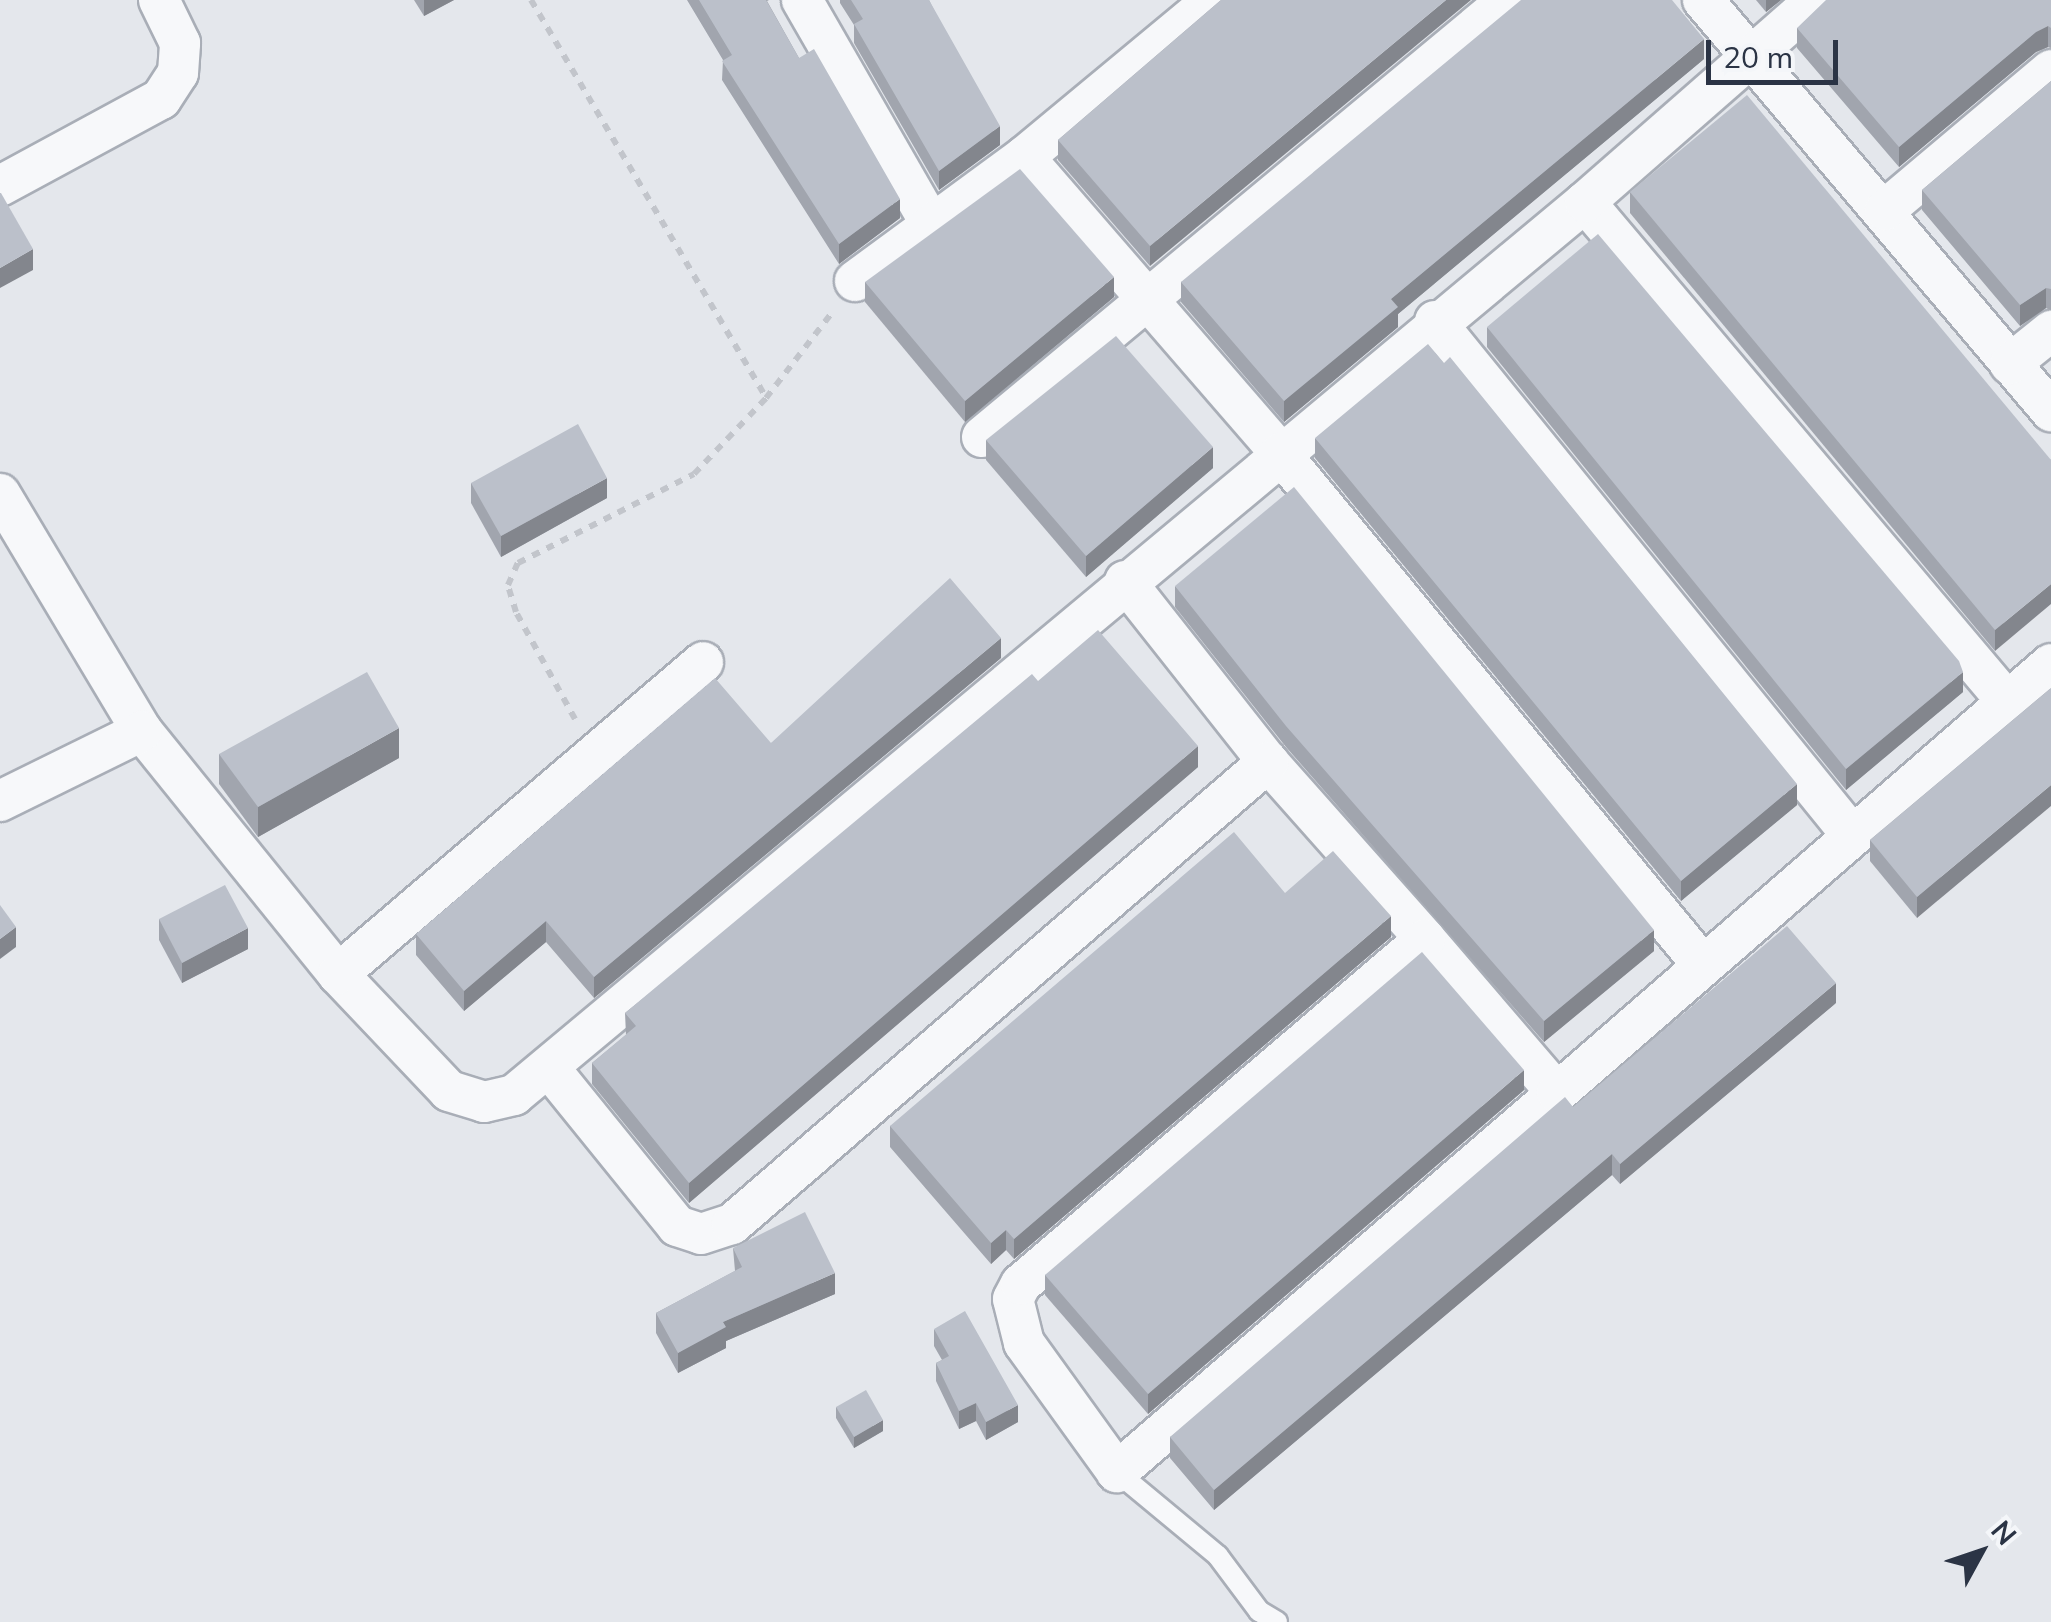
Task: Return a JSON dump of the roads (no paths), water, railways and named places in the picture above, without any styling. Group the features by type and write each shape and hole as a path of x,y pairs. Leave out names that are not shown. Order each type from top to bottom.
{"street":[{"path":"0,186 161,99 178,73 180,43 160,0"},
{"path":"802,0 933,228"},
{"path":"855,281 933,228 1024,157 1212,0"},
{"path":"982,437 1148,304 1508,0"},
{"path":"1703,0 1748,58 1886,210 2051,411"},
{"path":"0,494 142,731 338,974 464,1098 484,1102 514,1095 550,1069 1125,581 1585,202 1816,0"},
{"path":"1886,210 2051,70"},
{"path":"1024,157 1280,453 1701,964"},
{"path":"1585,202 2005,699"},
{"path":"1436,322 1851,834"},
{"path":"2010,364 2051,331"},
{"path":"1125,581 1268,762 1557,1093"},
{"path":"338,974 597,759 703,662"},
{"path":"1426,939 1021,1284 1012,1299 1024,1344 1117,1472 1557,1093 2005,699 2051,664"},
{"path":"0,802 142,731"},
{"path":"550,1069 678,1226 701,1234 732,1224 1268,762"}],"lane":[{"path":"1117,1472 1218,1556 1260,1611 1276,1622"}]}
